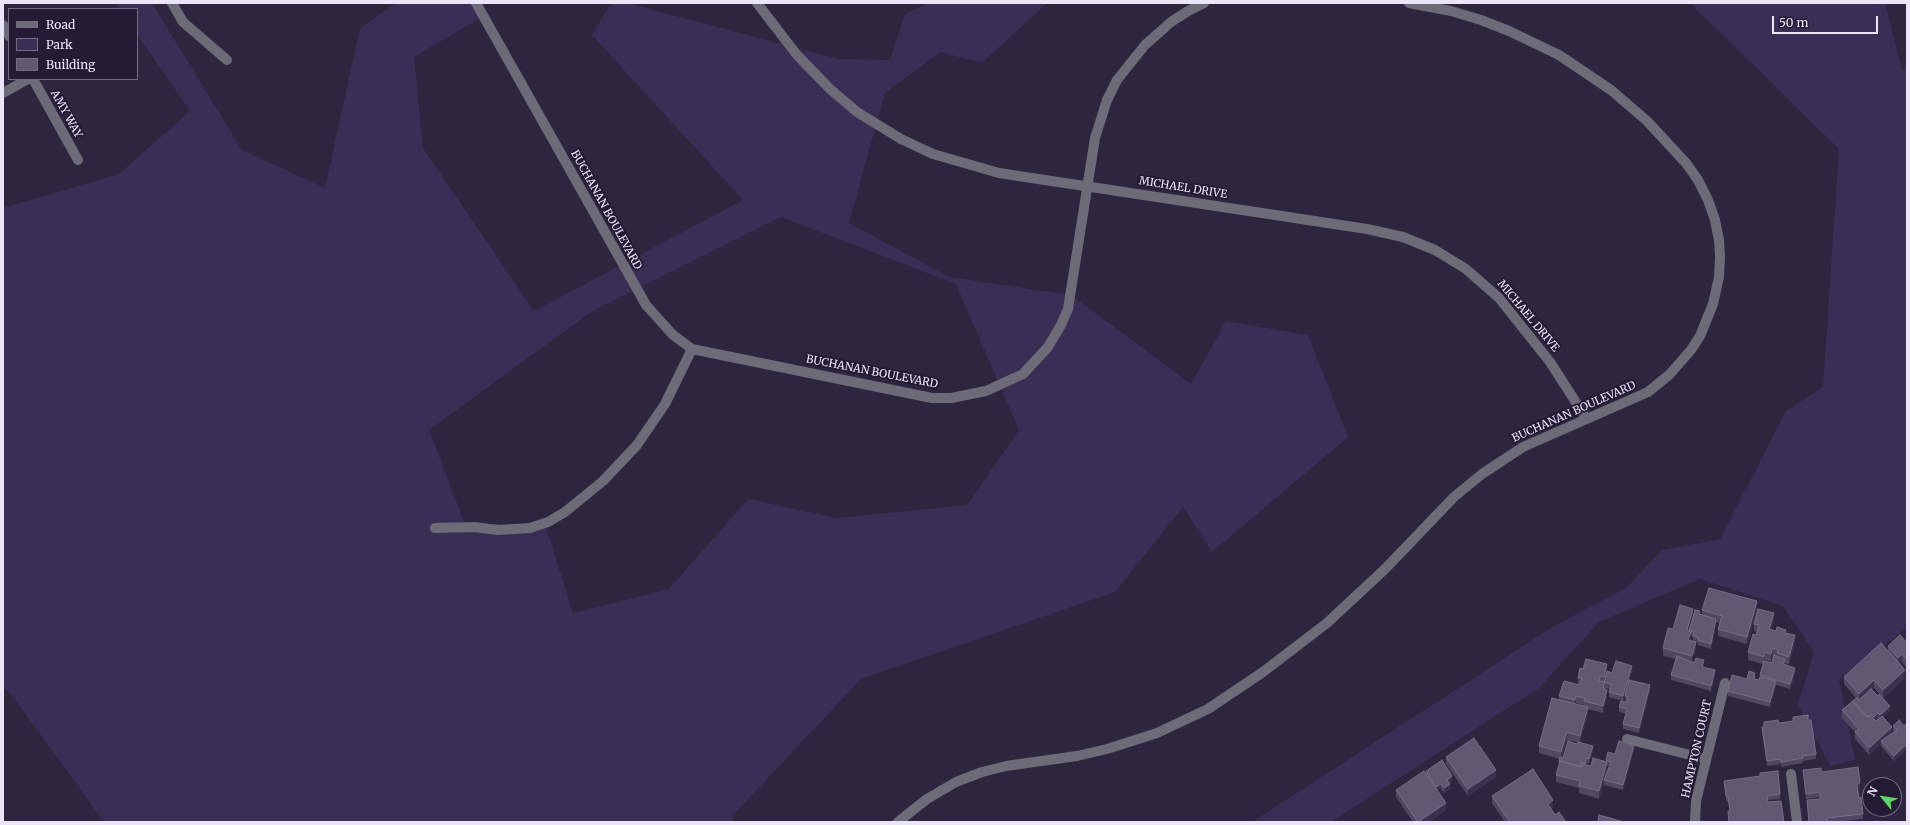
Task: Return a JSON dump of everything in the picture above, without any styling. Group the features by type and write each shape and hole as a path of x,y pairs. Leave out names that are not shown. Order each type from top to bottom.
{"street":[{"path":"172,3 182,22 227,60"},
{"name":"BUCHANAN BOULEVARD","path":"476,3 646,305 673,335 692,349 932,398 967,396 1006,383 1023,374 1044,352 1061,325 1068,308 1095,138 1100,118 1107,100 1117,80 1134,56 1157,33 1188,11 1204,3"},
{"name":"BUCHANAN BOULEVARD","path":"898,822 927,799 956,782 982,772 1006,766 1077,756 1107,749 1157,733 1208,709 1263,672 1326,623 1385,569 1454,497 1482,474 1524,446 1648,392 1682,362 1700,336 1713,304 1720,264 1719,240 1708,200 1698,180 1670,144 1647,121 1611,90 1558,55 1509,31 1451,11 1409,3"},
{"name":"MICHAEL DRIVE","path":"762,5 797,55 830,89 857,112 901,139 933,154 981,169 1367,229 1403,237 1435,250 1466,269 1499,298 1550,362 1586,418"},
{"path":"3,25 8,34"},
{"path":"3,93 26,80"},
{"name":"AMY WAY","path":"34,80 78,160"},
{"path":"435,528 474,528 498,530 530,528 548,522 565,512 603,481 637,445 665,404 692,349"},
{"name":"HAMPTON COURT","path":"1695,822 1696,801 1725,683"},
{"path":"1627,739 1706,759"},
{"path":"1791,774 1797,822"}],"green space":[{"path":"116,3 152,3 242,150 325,188 360,28 396,3 481,3 487,14 414,57 423,148 534,311 743,200 592,35 611,3 627,3 838,59 890,60 905,14 929,3 1047,3 982,63 940,52 885,93 849,223 949,277 1071,295 1191,384 1226,321 1308,335 1348,437 1212,552 1183,507 1115,592 861,679 735,813 731,822 104,822 11,694 3,687 3,208 119,174 190,111 138,35 138,8 119,8","holes":["781,217 956,284 1019,430 967,505 837,518 748,499 669,589 573,613 545,524 465,524 429,430 591,312"]},
{"path":"1690,3 1885,3 1902,70 1907,66 1907,628 1839,679 1855,760 1830,766 1798,704 1814,652 1783,606 1700,579 1599,622 1539,688 1331,822 1252,822 1554,626 1626,588 1662,550 1720,539 1786,411 1823,387 1839,149"}],"building":[{"path":"1709,588 1757,601 1747,637 1718,629 1722,616 1702,610"},
{"path":"1680,605 1693,609 1687,630 1691,632 1688,640 1696,642 1692,656 1663,648 1668,628 1673,629"},
{"path":"1758,609 1774,613 1769,629 1776,631 1777,627 1786,630 1785,633 1795,635 1789,657 1777,653 1778,650 1773,648 1771,654 1765,652 1764,657 1748,652 1753,634 1756,635 1759,625 1754,624"},
{"path":"1695,610 1700,611 1699,614 1716,619 1711,644 1698,640 1698,638 1693,636 1694,632 1689,631"},
{"path":"1900,635 1907,643 1907,660 1902,654 1898,658 1888,646"},
{"path":"1881,643 1905,670 1883,690 1874,680 1859,694 1844,677"},
{"path":"1774,655 1785,659 1783,664 1795,668 1790,684 1760,675 1764,661 1772,663"},
{"path":"1677,656 1694,663 1696,658 1704,660 1702,667 1715,670 1711,686 1671,675"},
{"path":"1586,659 1607,664 1604,677 1600,676 1599,681 1605,682 1603,688 1607,690 1603,706 1584,701 1585,698 1576,696 1575,700 1559,696 1564,681 1580,685 1582,678 1578,678 1580,668 1583,669"},
{"path":"1616,661 1632,666 1623,696 1609,692 1612,685 1604,682 1607,671 1612,673"},
{"path":"1749,671 1755,673 1754,679 1759,680 1760,677 1776,681 1770,702 1728,691 1732,675 1747,679"},
{"path":"1629,680 1650,685 1639,728 1623,724 1627,709 1619,707 1621,701 1627,702 1628,697 1625,696"},
{"path":"1871,689 1878,696 1879,694 1890,706 1880,715 1878,713 1874,717 1871,714 1867,717 1853,701 1857,697 1859,700"},
{"path":"1552,698 1588,707 1580,736 1567,732 1561,752 1539,746"},
{"path":"1853,701 1868,717 1870,715 1876,721 1882,716 1892,727 1869,748 1855,732 1859,729 1842,710"},
{"path":"1808,715 1808,720 1811,720 1816,754 1781,762 1781,759 1767,761 1762,727 1764,727 1764,722 1778,720 1779,723 1793,721 1793,717"},
{"path":"1899,720 1904,726 1907,723 1907,744 1894,756 1881,741 1897,730 1893,726"},
{"path":"1474,738 1496,770 1468,789 1446,757"},
{"path":"1568,741 1593,746 1589,759 1586,758 1585,764 1581,763 1580,767 1560,761 1559,762 1560,757 1563,758"},
{"path":"1619,741 1634,745 1623,785 1604,780 1611,762 1606,760 1608,752 1615,754"},
{"path":"1593,758 1607,762 1599,791 1579,786 1580,781 1556,775 1560,761 1582,767 1582,764 1591,766"},
{"path":"1442,760 1452,776 1447,780 1450,784 1444,788 1441,784 1436,787 1426,771"},
{"path":"1858,767 1860,782 1857,785 1859,798 1861,797 1862,814 1827,818 1827,822 1809,822 1807,800 1820,799 1820,792 1806,794 1803,770 1821,768 1822,772"},
{"path":"1533,769 1553,800 1548,804 1555,815 1559,812 1566,822 1510,822 1492,796"},
{"path":"1424,771 1446,803 1418,822 1396,790"},
{"path":"1778,771 1780,794 1767,796 1768,802 1781,801 1784,822 1729,822 1728,811 1730,811 1724,781 1760,776 1760,773"},
{"path":"1599,815 1624,822 1598,822"}]}
